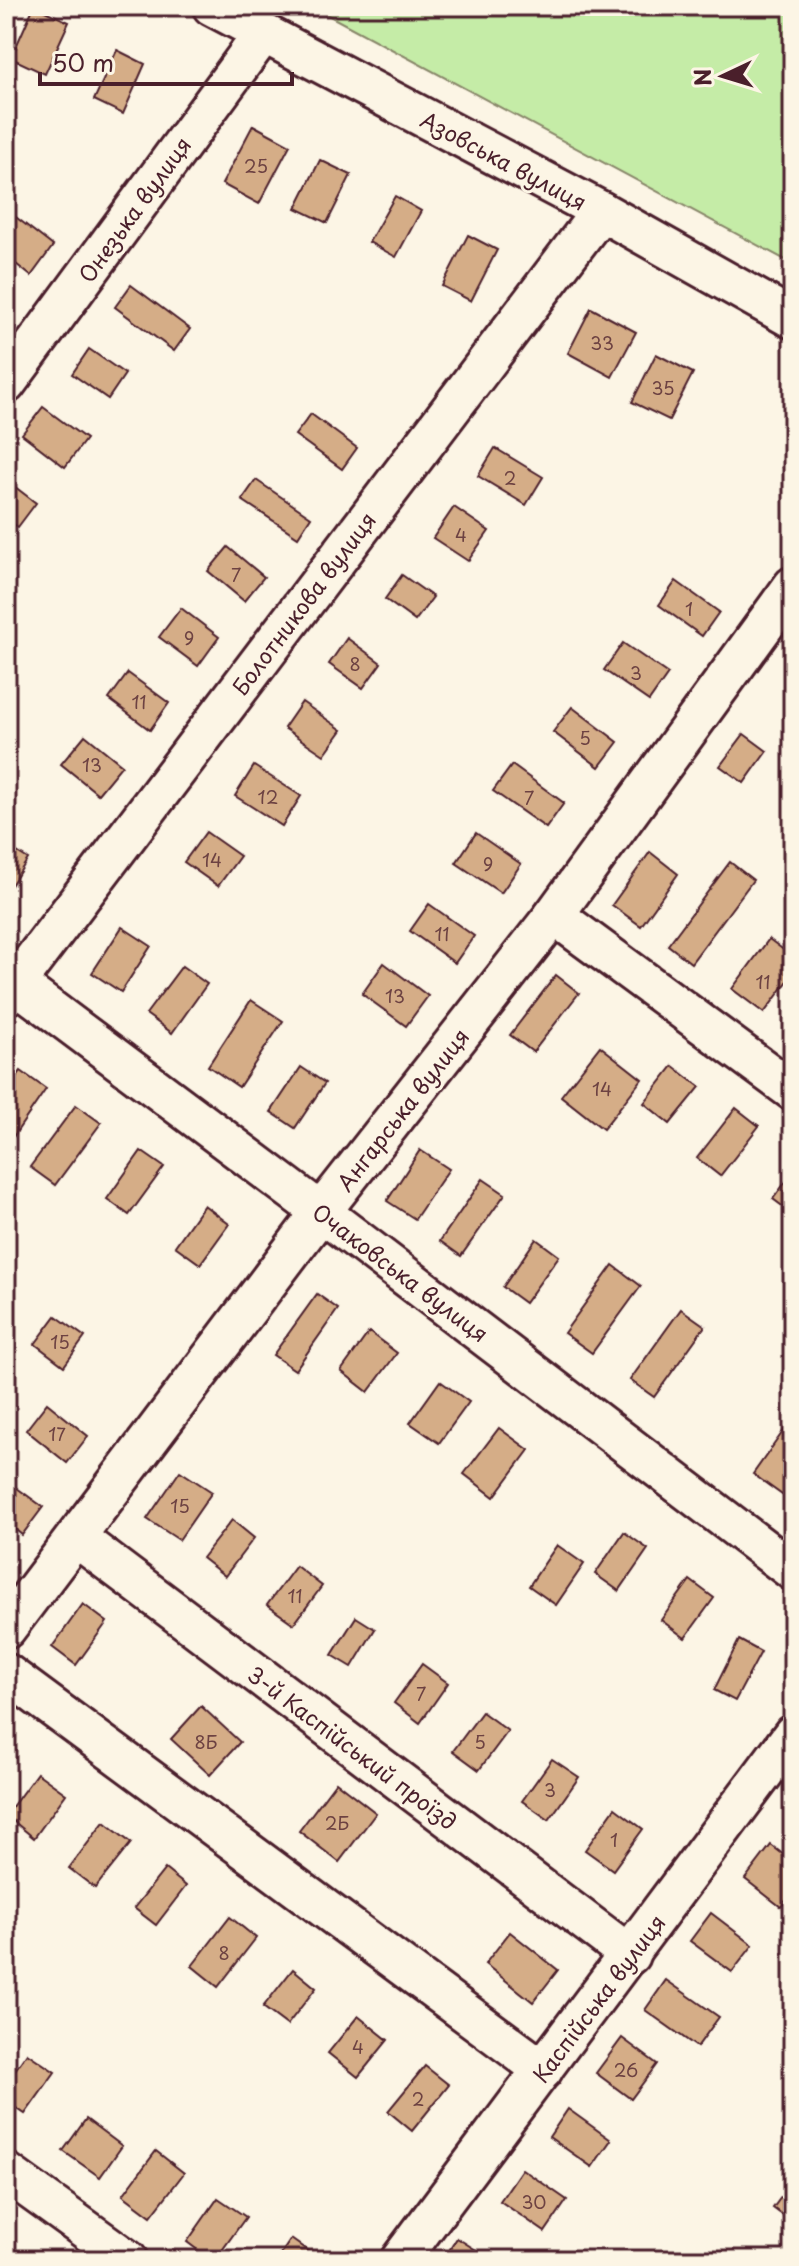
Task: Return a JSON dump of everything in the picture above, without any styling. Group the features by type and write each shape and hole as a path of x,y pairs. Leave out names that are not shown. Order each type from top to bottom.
{"street":[{"name":"Азовська вулиця","path":"212,6 601,211 793,319"},
{"name":"Онезька вулиця","path":"6,384 263,34"},
{"name":"Болотникова вулиця","path":"9,985 601,211"},
{"name":"Ангарська вулиця","path":"6,1629 321,1212 554,915 788,603"},
{"path":"554,915 793,1091"},
{"name":"Очаковська вулиця","path":"9,985 321,1212 793,1571"},
{"name":"3-й Каспійський проїзд","path":"77,1538 630,1955"},
{"path":"6,1673 543,2070"},
{"name":"Каспійська вулиця","path":"400,2260 793,1734"},
{"path":"6,2172 128,2260"}],"green space":[{"path":"311,6 793,6 793,264"}],"building":[{"path":"34,6 69,22 45,74 11,58"},
{"path":"117,50 145,64 123,114 94,100"},
{"path":"253,125 290,145 259,204 222,184"},
{"path":"320,160 351,175 327,223 296,208"},
{"path":"395,196 421,211 396,257 369,242"},
{"path":"8,211 53,246 31,276 6,256"},
{"path":"468,235 497,250 471,301 442,286"},
{"path":"131,285 190,329 174,351 115,307"},
{"path":"591,308 636,332 612,377 568,353"},
{"path":"89,349 125,374 108,399 72,374"},
{"path":"656,354 693,373 669,420 632,402"},
{"path":"43,407 86,439 65,467 22,434"},
{"path":"311,414 357,448 342,469 295,435"},
{"path":"793,447 793,472 783,467"},
{"path":"495,448 543,477 526,505 478,476"},
{"path":"6,480 36,503 18,527 6,519"},
{"path":"256,480 311,517 298,537 242,500"},
{"path":"454,507 489,531 468,561 433,538"},
{"path":"228,547 264,577 244,601 208,571"},
{"path":"402,575 433,597 415,621 385,599"},
{"path":"676,581 719,612 702,636 659,605"},
{"path":"181,608 219,637 198,666 159,637"},
{"path":"347,638 381,663 363,688 329,664"},
{"path":"623,643 668,674 649,701 604,670"},
{"path":"128,673 169,703 150,730 109,699"},
{"path":"302,702 342,730 324,755 284,728"},
{"path":"572,707 618,742 599,767 553,732"},
{"path":"744,734 767,751 744,783 720,766"},
{"path":"85,735 122,765 98,794 61,764"},
{"path":"512,765 564,803 546,828 493,791"},
{"path":"254,766 301,796 282,826 235,796"},
{"path":"206,832 240,856 218,886 184,862"},
{"path":"476,833 521,864 501,893 456,863"},
{"path":"6,845 28,859 6,893"},
{"path":"650,852 678,874 641,926 612,905"},
{"path":"730,862 753,880 691,963 668,945"},
{"path":"429,904 474,936 455,963 410,931"},
{"path":"122,927 151,946 121,992 92,973"},
{"path":"769,939 793,957 793,974 764,1013 732,989"},
{"path":"384,963 428,996 406,1026 362,994"},
{"path":"182,966 207,984 172,1033 146,1014"},
{"path":"556,975 579,993 533,1052 510,1035"},
{"path":"251,1000 283,1021 239,1087 208,1066"},
{"path":"600,1046 642,1079 603,1129 561,1096"},
{"path":"673,1066 700,1087 670,1124 644,1103"},
{"path":"301,1067 325,1083 295,1128 271,1112"},
{"path":"21,1071 46,1089 13,1137 6,1132 6,1092"},
{"path":"76,1105 101,1123 55,1185 30,1167"},
{"path":"736,1108 759,1126 720,1176 697,1158"},
{"path":"420,1150 449,1169 415,1219 387,1201"},
{"path":"141,1151 164,1167 129,1215 107,1199"},
{"path":"793,1172 793,1214 773,1199"},
{"path":"483,1179 505,1194 461,1256 440,1241"},
{"path":"204,1205 229,1224 200,1264 175,1246"},
{"path":"536,1239 559,1256 525,1303 503,1287"},
{"path":"613,1265 641,1286 592,1353 564,1333"},
{"path":"317,1294 338,1309 295,1370 273,1355"},
{"path":"681,1309 705,1326 654,1397 630,1380"},
{"path":"56,1316 85,1337 64,1366 35,1344"},
{"path":"369,1332 397,1353 368,1392 341,1371"},
{"path":"440,1381 469,1402 439,1443 410,1423"},
{"path":"47,1403 88,1436 67,1463 26,1430"},
{"path":"787,1426 793,1430 793,1486 785,1497 753,1474"},
{"path":"499,1428 529,1450 494,1497 464,1474"},
{"path":"180,1471 212,1492 179,1540 147,1519"},
{"path":"6,1480 43,1507 22,1535 6,1522"},
{"path":"232,1520 254,1538 225,1576 202,1558"},
{"path":"624,1532 648,1549 619,1591 595,1574"},
{"path":"557,1545 584,1564 556,1605 529,1586"},
{"path":"296,1566 322,1586 294,1624 267,1605"},
{"path":"690,1580 714,1598 685,1638 661,1620"},
{"path":"83,1604 107,1622 76,1665 52,1647"},
{"path":"356,1617 375,1629 352,1667 332,1655"},
{"path":"739,1640 761,1652 735,1701 714,1690"},
{"path":"422,1664 448,1683 420,1723 394,1703"},
{"path":"201,1706 240,1742 210,1775 171,1739"},
{"path":"482,1712 508,1731 479,1770 453,1751"},
{"path":"552,1759 579,1777 549,1820 522,1801"},
{"path":"37,1773 66,1794 34,1838 6,1815"},
{"path":"336,1782 376,1813 339,1862 299,1831"},
{"path":"615,1808 643,1829 613,1870 585,1850"},
{"path":"104,1822 131,1843 95,1888 69,1868"},
{"path":"771,1845 793,1862 793,1891 781,1907 745,1879"},
{"path":"165,1869 186,1886 156,1925 134,1908"},
{"path":"711,1913 753,1945 732,1972 690,1941"},
{"path":"230,1917 256,1938 218,1987 192,1966"},
{"path":"510,1932 558,1970 533,2002 485,1964"},
{"path":"293,1969 316,1988 287,2025 263,2007"},
{"path":"666,1980 719,2017 697,2047 645,2010"},
{"path":"358,2016 388,2040 358,2077 328,2053"},
{"path":"622,2038 657,2064 631,2099 596,2073"},
{"path":"27,2053 55,2072 25,2114 6,2101 6,2083"},
{"path":"425,2066 449,2085 412,2131 388,2111"},
{"path":"568,2109 611,2140 592,2167 549,2137"},
{"path":"86,2119 122,2146 100,2177 63,2151"},
{"path":"156,2151 184,2173 151,2216 123,2195"},
{"path":"522,2169 567,2200 545,2232 500,2201"},
{"path":"793,2181 793,2223 773,2208"},
{"path":"218,2198 246,2217 215,2260 211,2260 187,2242"},
{"path":"457,2238 492,2260 443,2260"},
{"path":"291,2239 315,2256 312,2260 277,2260"}]}
